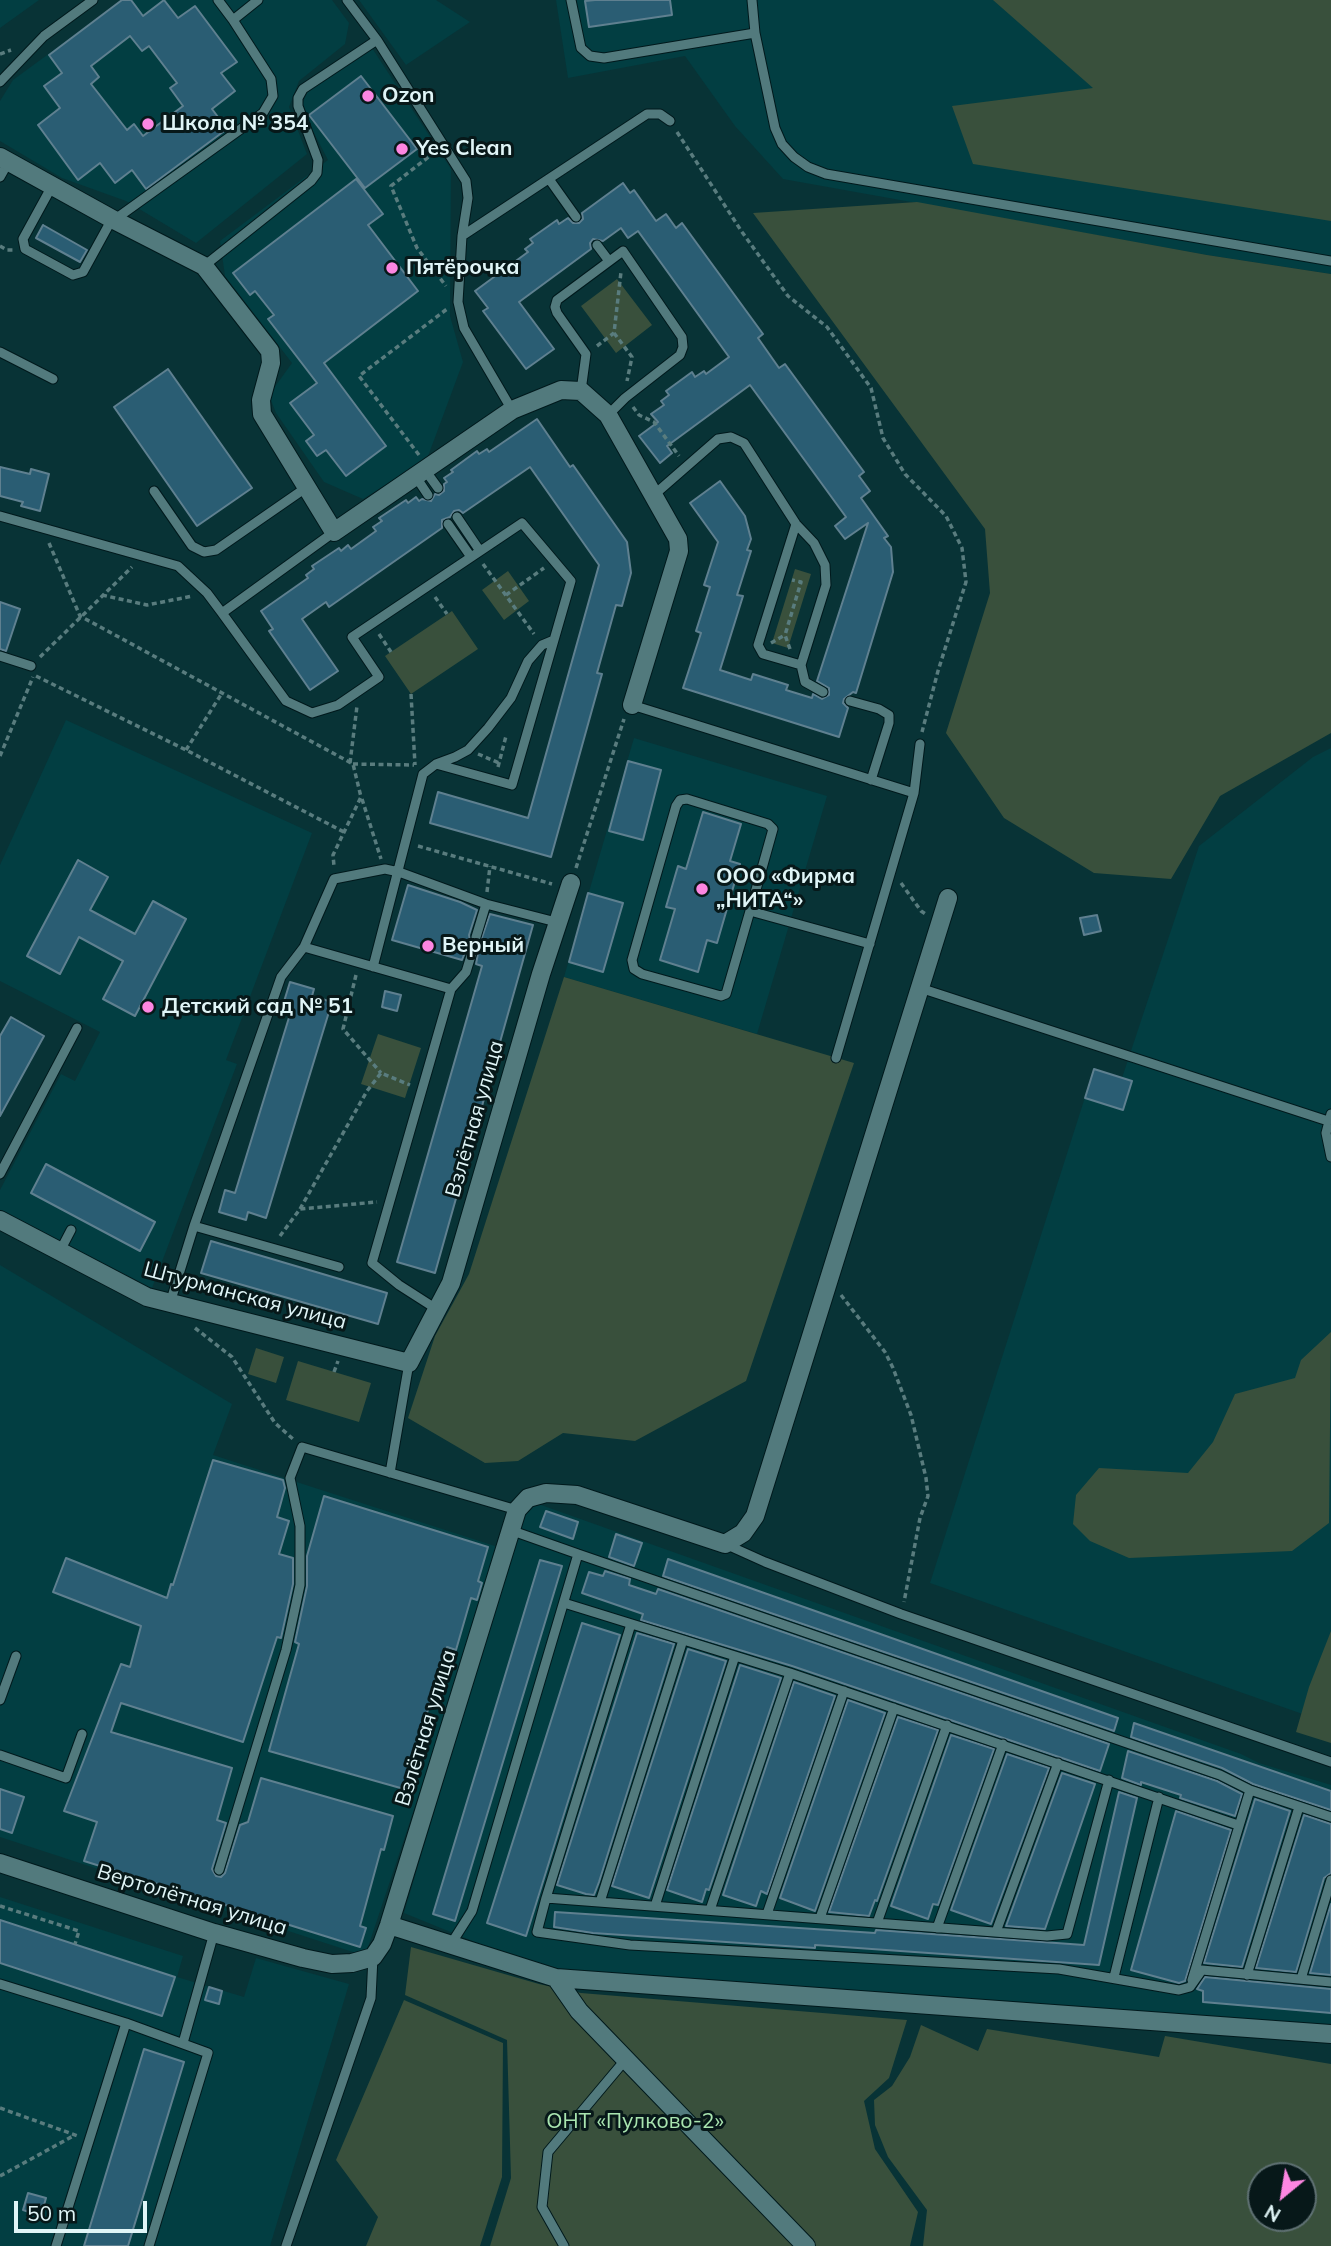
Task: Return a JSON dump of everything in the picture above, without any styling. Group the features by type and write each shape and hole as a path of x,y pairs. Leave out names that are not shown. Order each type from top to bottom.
{"street":[{"path":"5,159 113,220 204,266 270,351 271,363 261,400 262,414 334,532 512,410 561,390 581,391 608,415 678,539 679,551 632,705"},
{"name":"Взлётная улица","path":"409,1363 451,1283 541,974 570,886"},
{"path":"517,1510 528,1498 546,1493 577,1495 725,1544 743,1533 755,1516 948,898"},
{"name":"Штурманская улица","path":"0,1220 147,1297 409,1363"},
{"name":"Взлётная улица","path":"373,1956 382,1944 389,1924 517,1510"},
{"name":"Вертолётная улица","path":"0,1863 301,1964 352,1963 373,1956"},
{"path":"389,1924 556,1978 1331,2034"},
{"path":"556,1978 579,2011 806,2246"}],"lane":[{"path":"0,82 44,36 93,0"},
{"path":"52,186 23,239 25,249 73,275 83,272 113,220 264,113 273,96 271,79 218,0"},
{"path":"233,20 258,0"},
{"path":"347,0 377,40 466,181 468,198 462,236 458,302 464,328 512,410"},
{"path":"571,0 581,48 590,56 604,58 755,33"},
{"path":"752,0 755,33 775,128 782,144 794,158 808,167 826,174 1331,261"},
{"path":"204,266 311,181 317,173 318,160 298,106 298,98 303,89 377,40"},
{"path":"462,236 648,114 660,114 670,121"},
{"path":"0,177 5,159"},
{"path":"549,179 576,217"},
{"path":"597,245 609,261"},
{"path":"581,391 586,354 556,313 557,300 623,251 682,337 683,347 680,355 625,398 608,415"},
{"path":"0,352 52,379"},
{"path":"655,495 719,439 731,437 744,443 796,524 814,543 825,565 826,585 800,666 805,682 823,692"},
{"path":"424,472 438,488"},
{"path":"424,472 428,495"},
{"path":"154,491 192,546 204,552 216,550 307,487"},
{"path":"0,516 178,566 207,593 286,701 312,712 338,705 379,677 352,637 522,523 571,581 512,785 436,764"},
{"path":"457,517 475,554"},
{"path":"448,524 475,554"},
{"path":"796,524 758,645 763,654 800,666"},
{"path":"222,613 334,532"},
{"path":"373,967 423,774 436,764 468,750 511,698 528,661 542,645 554,640"},
{"path":"0,656 31,666"},
{"path":"850,701 879,709 889,715 889,723 871,780"},
{"path":"632,705 914,793"},
{"path":"836,1058 914,793 920,744"},
{"path":"687,799 756,820 773,829 750,911 726,994 720,996 642,974 634,969 632,960 676,806 680,800 687,799"},
{"path":"170,1303 281,977 304,947 334,879 385,869 486,904 560,922"},
{"path":"438,1310 399,1285 372,1263 451,989 466,972 486,904"},
{"path":"750,911 870,944"},
{"path":"304,947 451,989"},
{"path":"920,988 1329,1117 1326,1144 1331,1157"},
{"path":"0,1174 76,1028"},
{"path":"194,1226 339,1267"},
{"path":"60,1251 71,1230"},
{"path":"390,1473 409,1363"},
{"path":"219,1870 286,1650 300,1585 300,1526 290,1478 302,1447 517,1510"},
{"path":"510,1530 1220,1775 1250,1790 1331,1817"},
{"path":"725,1544 901,1614 1331,1762"},
{"path":"451,1944 472,1911 579,1554"},
{"path":"564,1603 790,1673 1238,1825"},
{"path":"631,1624 537,1932 630,1945 1059,1969 1179,1990 1190,1987 1202,1970 1331,1982"},
{"path":"600,1902 683,1640"},
{"path":"0,1700 16,1656"},
{"path":"655,1906 735,1656"},
{"path":"710,1910 790,1673"},
{"path":"767,1914 844,1691"},
{"path":"820,1918 894,1708"},
{"path":"877,1923 947,1725"},
{"path":"0,1755 66,1778 82,1734"},
{"path":"937,1927 1003,1744"},
{"path":"996,1932 1058,1763"},
{"path":"546,1898 1047,1936 1067,1934 1110,1780"},
{"path":"1190,1987 1250,1790"},
{"path":"1114,1977 1159,1797"},
{"path":"1247,1975 1299,1807"},
{"path":"1301,1979 1331,1880"},
{"path":"183,2043 214,1933"},
{"path":"286,2246 371,1998 373,1956"},
{"path":"0,1984 126,2023 208,2053 149,2246"},
{"path":"56,2246 126,2023"},
{"path":"564,2246 542,2207 548,2152 626,2059"}],"path":[{"path":"670,121 742,232 788,296 828,327 871,388 883,438 905,474 946,516 962,548 966,582 932,692 920,744"},
{"path":"424,472 359,376 458,302 417,248 391,186 444,146"},
{"path":"0,253 7,250"},
{"path":"623,251 614,333 632,357 625,398 639,415 654,422 687,466"},
{"path":"586,354 614,333"},
{"path":"43,528 80,616 351,763 415,765 411,694"},
{"path":"475,554 542,645"},
{"path":"0,756 34,675 31,666 142,557"},
{"path":"506,595 554,560"},
{"path":"780,576 801,583 785,635 800,666"},
{"path":"102,595 147,605 207,593"},
{"path":"440,604 447,614"},
{"path":"384,642 391,652"},
{"path":"36,676 345,832"},
{"path":"186,750 222,693"},
{"path":"406,843 570,886 620,725 632,705"},
{"path":"357,709 351,763 385,869"},
{"path":"286,728 291,719"},
{"path":"493,721 506,736 525,741"},
{"path":"494,780 506,736"},
{"path":"468,750 499,763"},
{"path":"334,879 333,855 361,797"},
{"path":"486,904 490,866"},
{"path":"892,871 921,911 940,924"},
{"path":"359,963 343,1029 381,1073 422,1089"},
{"path":"271,1247 300,1209 367,1091 381,1073"},
{"path":"300,1209 390,1200"},
{"path":"829,1280 877,1341 893,1368 911,1415 923,1466 928,1496 920,1518 908,1591 901,1614"},
{"path":"170,1303 177,1317 232,1357 275,1423 302,1447"},
{"path":"0,1906 79,1931 75,1944"},
{"path":"0,2108 90,2140"},
{"path":"0,2176 75,2135"}],"shaded area":[{"path":"0,0 39,0 0,28"},
{"name":"Школа № 354","path":"122,0 332,0 349,23 345,44 299,81 289,107 307,154 196,243 126,201 62,178 0,141 0,101 13,80"},
{"path":"359,0 436,0 470,22 406,65"},
{"path":"556,0 1331,0 1331,274 1207,255 783,179 735,126 685,56 568,78"},
{"path":"372,48 451,169 450,316 463,362 427,459 363,499 324,482 276,413 269,395 292,363 225,276 220,241 328,160 301,108 309,86"},
{"name":"Детский сад № 51","path":"66,720 312,833 226,1060 237,1064 152,1288 0,1210 0,1190 61,1074 75,1081 100,1032 0,981 0,865"},
{"name":"ООО «Фирма „НИТА“»","path":"634,738 827,796 757,1034 564,977"},
{"path":"1331,748 1331,1724 930,1583 1094,1069 1122,1078 1199,846 1313,757"},
{"path":"0,1265 232,1404 213,1455 501,1548 365,1956 0,1837"},
{"path":"527,1500 1241,1754 1259,1763 1331,1785 1331,2026 546,1971 404,1913"},
{"path":"0,1897 183,1956 177,1977 244,1997 256,1958 349,1984 270,2246 0,2246"}],"green space":[{"path":"993,0 1331,0 1331,221 973,164 952,106 1093,88"},
{"path":"917,202 1207,255 1331,274 1331,733 1220,796 1171,879 1094,873 1004,818 946,733 990,593 985,529 753,213"},
{"path":"617,279 652,325 616,353 581,306"},
{"path":"795,569 811,574 788,648 772,643"},
{"path":"508,571 529,601 504,620 482,590"},
{"path":"452,611 478,649 411,694 385,656"},
{"path":"564,977 854,1063 746,1381 635,1441 563,1433 518,1461 485,1463 408,1418 435,1336 469,1274"},
{"path":"378,1034 421,1048 405,1098 361,1084"},
{"path":"1331,1332 1329,1523 1292,1551 1129,1558 1090,1541 1073,1524 1076,1495 1099,1468 1188,1473 1213,1442 1235,1394 1295,1378 1301,1360"},
{"path":"256,1348 284,1357 276,1383 248,1374"},
{"path":"298,1361 371,1383 359,1422 286,1400"},
{"path":"1331,1631 1331,1743 1296,1732 1309,1687"},
{"name":"ОНТ «Пулково-2»","path":"411,1947 539,1984 581,1993 907,2020 889,2078 864,2101 875,2149 918,2212 910,2246 490,2246 511,2178 507,2040 405,1995"},
{"path":"404,2000 503,2043 502,2177 480,2246 366,2246 378,2217 336,2160"},
{"path":"921,2025 978,2051 987,2029 1159,2057 1165,2036 1331,2064 1331,2246 923,2246 927,2210 888,2157 875,2125 874,2100 892,2086 910,2057"}],"building":[{"path":"122,0 131,0 143,16 164,0 178,18 195,6 237,62 221,73 235,91 212,109 227,129 146,189 132,170 115,183 100,163 78,180 38,125 60,108 44,86 62,73 49,55","holes":["130,36 142,51 149,46 177,83 170,88 183,106 143,136 134,124 127,130 91,84 99,77 91,66"]},
{"path":"670,0 672,15 589,27 585,1"},
{"path":"361,76 417,149 365,188 309,115"},
{"path":"356,179 383,214 368,225 418,291 324,363 386,446 346,476 326,450 317,456 306,441 314,435 290,403 317,383 268,319 274,315 255,291 250,295 233,273"},
{"path":"623,183 630,193 634,190 656,221 666,214 676,228 682,223 763,334 758,338 779,368 785,364 864,472 859,476 870,491 861,498 888,536 884,538 891,547 893,572 856,693 853,692 844,699 843,703 848,708 839,737 683,688 701,633 696,631 710,587 704,585 718,542 690,503 720,481 745,516 751,539 747,550 751,551 737,595 743,596 720,670 751,680 753,674 788,685 786,690 812,698 813,694 822,699 829,695 829,688 817,681 868,523 845,539 835,526 846,517 750,385 667,446 672,453 660,463 639,436 658,422 651,414 664,405 661,401 669,395 666,391 692,372 695,377 704,371 706,374 729,357 638,231 628,238 621,228 603,241 593,239 590,243 591,249 519,302 554,349 526,369 483,311 488,308 475,291 528,252 525,249 533,243 530,239 557,220 559,224 568,218 573,223 579,223 583,219 582,213"},
{"path":"43,225 87,250 80,262 36,238"},
{"path":"168,369 252,488 197,526 114,407"},
{"path":"537,419 627,542 631,573 622,606 616,605 597,673 602,674 551,857 430,823 438,792 528,818 599,565 530,467 463,513 454,511 450,517 442,520 442,528 329,607 326,602 302,619 338,671 310,690 269,631 273,629 261,611 308,578 306,575 314,569 312,566 339,548 341,551 348,545 351,549 376,531 373,527 382,521 379,518 406,500 408,503 416,497 419,501 431,501 435,494 439,495 444,491 444,484 447,482 444,478 453,472 451,470 477,451 479,454 487,449 489,452"},
{"path":"0,467 30,474 31,469 49,474 40,511 21,506 23,502 0,496"},
{"path":"0,602 20,609 6,651 0,649"},
{"path":"628,761 661,770 643,840 609,831"},
{"name":"ООО «Фирма „НИТА“»","path":"703,812 741,824 730,861 740,864 717,943 707,940 698,972 660,960 675,909 666,907 678,866 686,869"},
{"path":"78,860 108,877 90,910 135,934 153,901 186,919 135,1016 103,999 123,961 79,937 60,974 27,956"},
{"path":"408,885 477,910 462,960 392,940"},
{"path":"588,893 623,903 603,972 569,962"},
{"path":"490,914 533,925 435,1273 397,1262 482,966 476,964"},
{"path":"1097,915 1101,931 1084,935 1080,918"},
{"path":"290,982 314,989 312,996 332,1002 266,1218 248,1212 246,1220 219,1212 225,1190 235,1193 291,1011 282,1008"},
{"path":"385,991 401,995 397,1011 382,1007"},
{"path":"11,1017 44,1036 0,1116 0,1036"},
{"path":"1094,1069 1132,1081 1123,1110 1085,1098"},
{"path":"46,1164 155,1222 140,1251 31,1193"},
{"path":"211,1241 387,1293 378,1324 201,1273"},
{"path":"213,1460 283,1480 285,1488 277,1517 289,1521 279,1554 293,1558 293,1584 281,1638 277,1637 243,1742 121,1703 111,1732 232,1768 217,1820 226,1823 212,1869 216,1876 221,1877 225,1873 240,1825 248,1822 261,1778 393,1816 360,1926 366,1928 360,1947 84,1861 97,1822 64,1811 121,1664 130,1667 141,1626 53,1592 66,1558 167,1598"},
{"path":"324,1496 488,1547 478,1581 482,1583 477,1600 471,1598 456,1650 447,1647 404,1789 269,1751 299,1644 295,1642 307,1586 307,1556"},
{"path":"546,1511 578,1522 573,1539 540,1527"},
{"path":"616,1534 642,1543 634,1566 609,1557"},
{"path":"668,1559 1118,1718 1114,1731 663,1576"},
{"path":"540,1560 562,1566 455,1921 433,1914"},
{"path":"605,1571 630,1579 629,1585 656,1594 658,1589 1109,1744 1100,1771 792,1666 641,1620 643,1614 582,1593 589,1572 603,1576"},
{"path":"582,1623 620,1635 526,1936 487,1923"},
{"path":"637,1633 674,1644 599,1882 594,1895 586,1894 557,1885"},
{"path":"688,1649 726,1661 649,1898 612,1886"},
{"path":"740,1665 781,1678 709,1890 706,1889 702,1902 667,1890"},
{"path":"794,1682 835,1696 767,1894 761,1891 756,1906 723,1895"},
{"path":"848,1700 885,1713 815,1911 780,1898"},
{"path":"898,1717 938,1730 877,1901 875,1900 869,1916 829,1912"},
{"path":"1134,1723 1331,1791 1331,1810 1253,1784 1222,1768 1131,1737"},
{"path":"951,1735 994,1749 938,1905 933,1904 928,1919 891,1906"},
{"path":"1128,1751 1217,1781 1242,1794 1235,1816 1180,1798 1181,1795 1122,1778"},
{"path":"1007,1754 1049,1768 991,1924 951,1910"},
{"path":"1062,1773 1095,1784 1045,1929 1006,1926"},
{"path":"0,1789 24,1797 12,1833 0,1829"},
{"path":"1119,1792 1137,1798 1099,1965 593,1933 554,1927 555,1912 1084,1945"},
{"path":"1255,1799 1290,1811 1242,1967 1204,1963"},
{"path":"1176,1811 1231,1830 1185,1981 1179,1983 1131,1970"},
{"path":"1304,1815 1331,1824 1331,1873 1324,1878 1296,1972 1256,1968"},
{"path":"1331,1904 1331,1975 1310,1973"},
{"path":"0,1920 175,1977 162,2016 0,1963"},
{"path":"1205,1977 1331,1989 1331,2013 1203,2002 1203,1991 1197,1989"},
{"path":"209,1987 222,1991 219,2004 205,2000"},
{"path":"144,2049 184,2062 128,2246 84,2246"},
{"path":"28,2193 46,2198 41,2216 23,2210"}],"place":[{"name":"Ozon","path":"368,96"},
{"name":"Школа № 354","path":"148,124"},
{"name":"Yes Clean","path":"402,149"},
{"name":"Пятёрочка","path":"392,268"},
{"name":"ООО «Фирма „НИТА“»","path":"702,889"},
{"name":"Верный","path":"428,946"},
{"name":"Детский сад № 51","path":"148,1007"}]}
